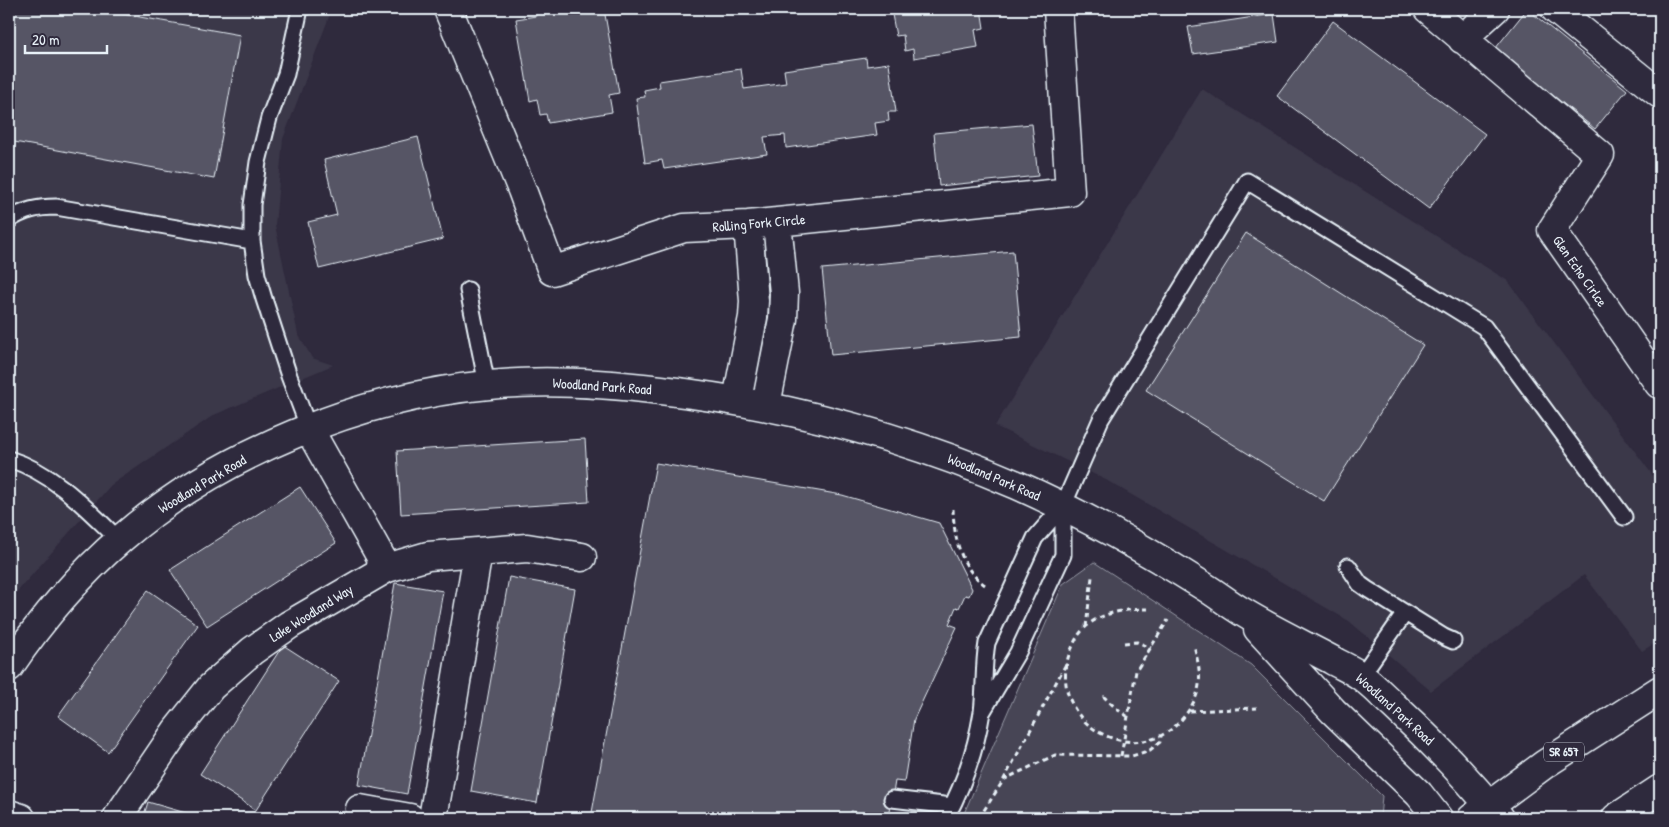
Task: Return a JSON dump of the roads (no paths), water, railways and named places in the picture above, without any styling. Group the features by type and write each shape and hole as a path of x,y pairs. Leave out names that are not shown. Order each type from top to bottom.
{"street":[{"name":"Rolling Fork Circle","path":"448,9 526,200 552,271 684,228 748,225 1070,192 1058,9"},
{"name":"Glen Echo Cirlce","path":"1428,9 1600,155 1552,230 1658,384 1660,383"},
{"path":"1462,39 1495,9"},
{"path":"1555,9 1660,94"},
{"path":"766,405 783,318 784,293 777,222"},
{"path":"737,400 753,317 754,301 748,225"},
{"name":"Woodland Park Road","path":"9,667 52,610 119,540 213,474 240,459 341,416 411,396 486,385 551,382 590,383 644,388 766,405 882,435 933,452 1063,506 1162,561 1243,613 1361,676 1465,776 1487,814"},
{"path":"309,429 387,568"},
{"name":"Lake Woodland Way","path":"117,818 176,731 211,687 252,651 289,625 387,568 428,556 527,548 582,557"},
{"path":"433,818 478,552"},
{"name":"Woodland Park Road","path":"1243,613 1333,711 1419,794 1438,818"},
{"name":"SR 657","path":"1487,814 1545,764 1660,690"},
{"path":"1616,818 1660,788"},
{"path":"360,809 410,818"},
{"path":"9,814 21,818"}],"lane":[{"path":"300,9 286,74 269,118 258,162 252,204 252,241 257,275 264,299 289,376 309,429"},
{"path":"892,799 949,812 966,772 982,712 985,656 990,635 1035,538 1063,506 1101,419 1247,181 1484,327 1624,517"},
{"path":"9,220 20,213 32,209 56,207 252,241"},
{"path":"468,290 486,385"},
{"path":"9,459 33,468 49,477 66,490 119,540"},
{"path":"982,712 1018,652 1063,555 1063,506"},
{"path":"1348,566 1360,584 1444,638 1453,641"},
{"path":"1361,676 1405,613"}]}
